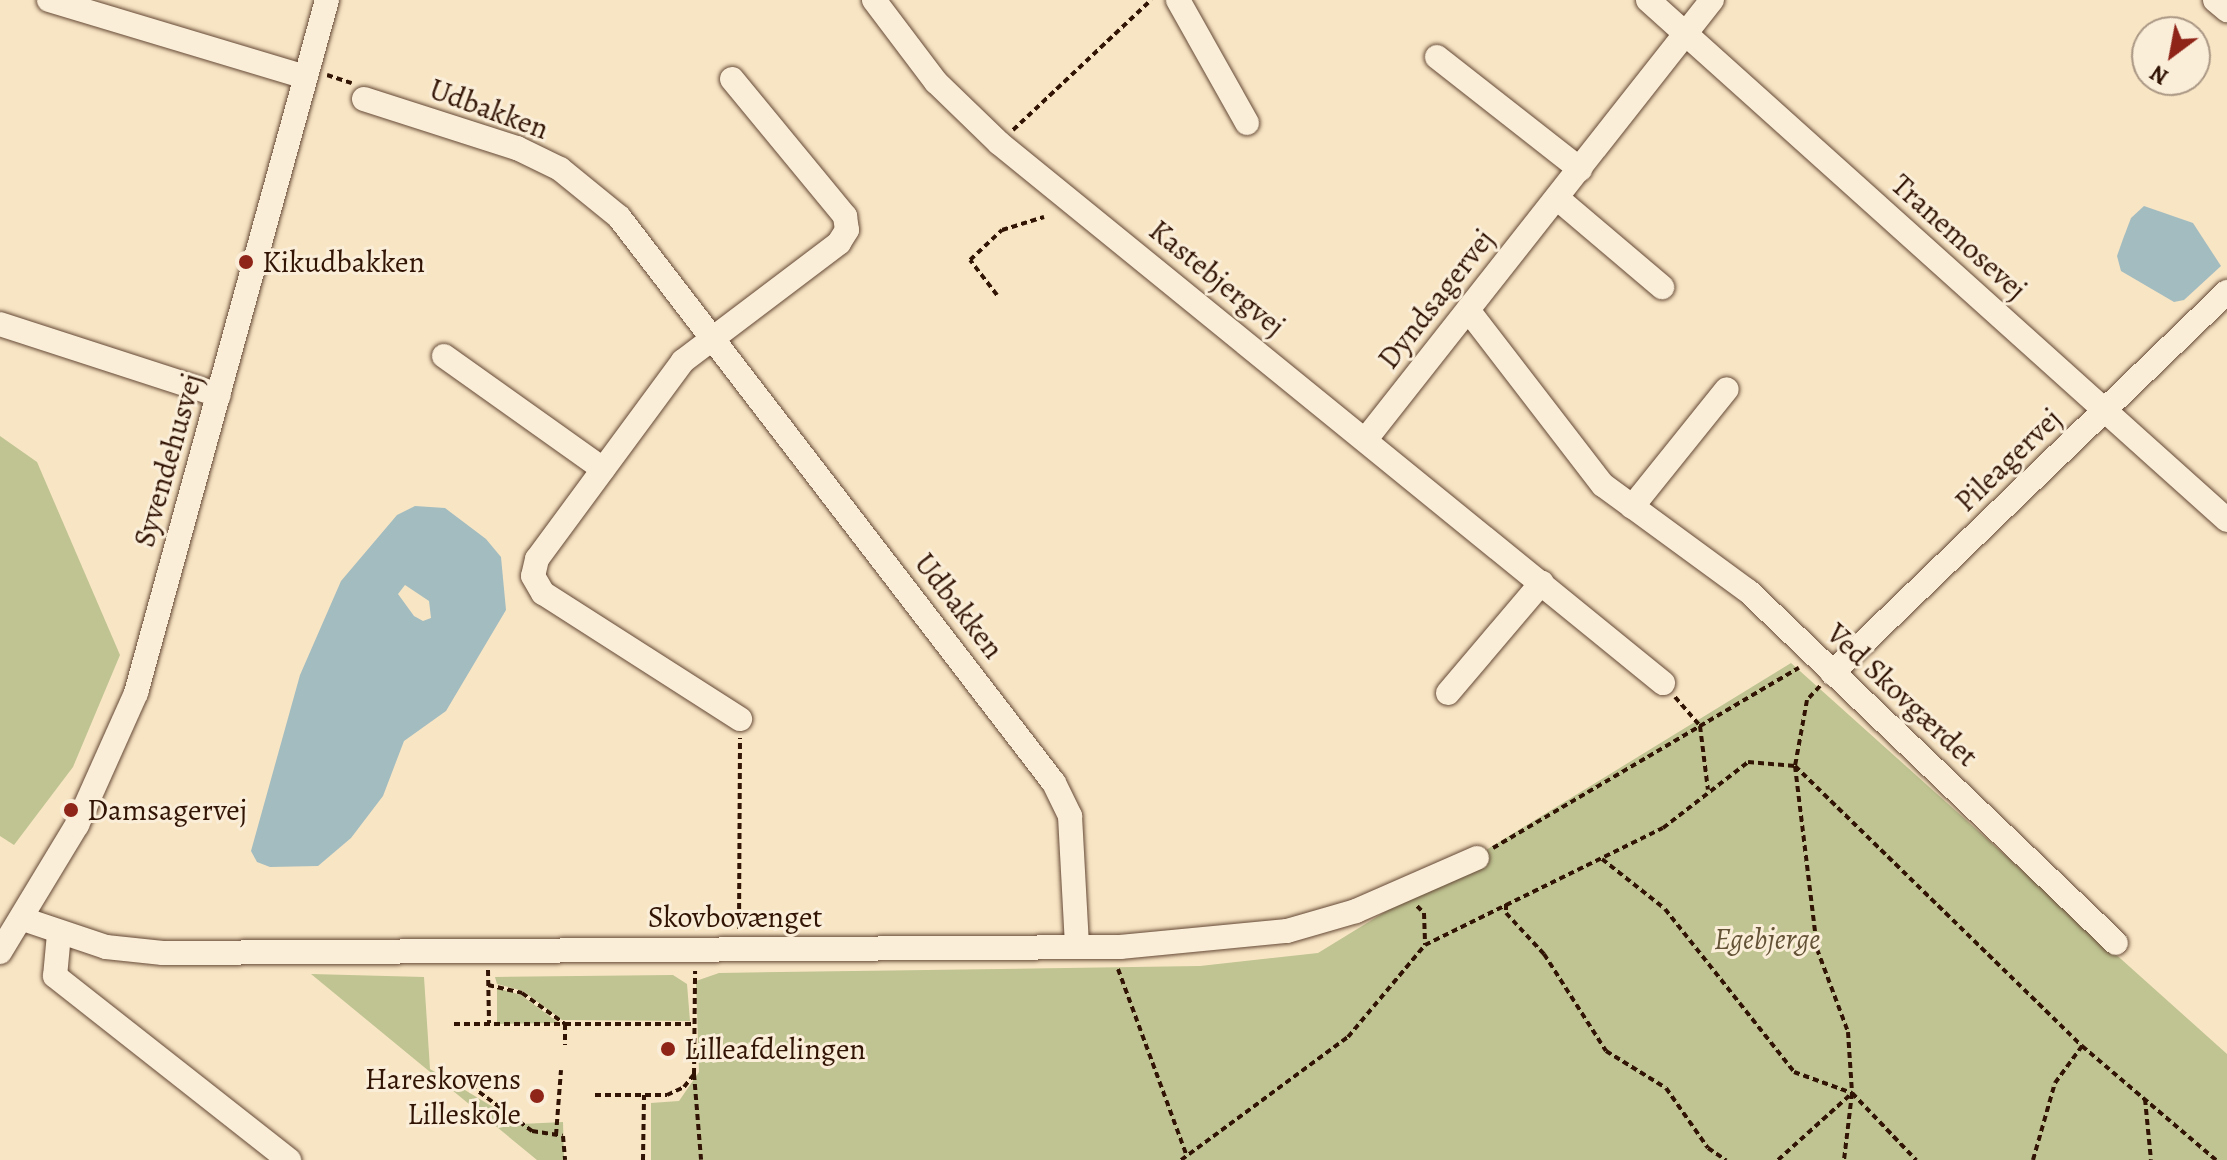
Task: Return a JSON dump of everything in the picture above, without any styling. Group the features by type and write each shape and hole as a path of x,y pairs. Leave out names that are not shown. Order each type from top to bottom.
{"street":[{"path":"49,0 305,77"},
{"name":"Syvendehusvej","path":"23,919 106,768 136,693 327,0"},
{"name":"Kastebjergvej","path":"874,0 936,82 999,143 1663,683"},
{"path":"1178,0 1247,123"},
{"name":"Tranemosevej","path":"1648,0 2227,520"},
{"name":"Dyndsagervej","path":"1366,439 1712,0"},
{"path":"2215,0 2227,10"},
{"path":"1437,57 1580,169"},
{"path":"732,79 845,216 847,230 839,243 711,335 683,361 537,559 533,576 543,593 740,719"},
{"name":"Udbakken","path":"364,99 517,148 560,169 619,217 1054,783 1070,816 1077,947"},
{"path":"1557,198 1662,287"},
{"name":"Pileagervej","path":"1824,666 2105,412 2227,292"},
{"name":"Ved Skovgærdet","path":"1468,310 1603,485 1748,591 2116,943"},
{"path":"0,324 219,395"},
{"path":"444,356 603,469"},
{"path":"1632,507 1727,389"},
{"path":"1448,693 1542,582"},
{"name":"Skovbovænget","path":"23,919 59,934 163,953 1120,947 1287,931 1356,911 1477,858"},
{"path":"0,952 23,919"},
{"path":"59,934 55,976 289,1160"}],"path":[{"path":"1012,131 1151,0"},
{"path":"305,77 323,74 361,86 364,99"},
{"path":"997,295 970,260 1002,230 1044,217"},
{"path":"1477,858 1700,726 1824,666"},
{"path":"1824,666 1807,700 1795,766 1817,949 1848,1032 1852,1093 1844,1160"},
{"path":"1663,683 1700,726 1708,790"},
{"path":"739,949 740,719"},
{"path":"1181,1160 1348,1037 1425,945 1663,828 1708,790 1748,762 1795,766 2082,1046 2216,1160"},
{"path":"1602,859 1665,909 1794,1072 1852,1093 1916,1160"},
{"path":"1403,891 1424,913 1425,945"},
{"path":"1506,904 1506,913 1544,954 1606,1051 1666,1088 1708,1148 1726,1160"},
{"path":"1120,947 1117,975 1186,1154"},
{"path":"696,949 694,1074 701,1160"},
{"path":"489,951 489,1023"},
{"path":"488,985 522,993 565,1024"},
{"path":"454,1024 693,1024"},
{"path":"565,1024 565,1045"},
{"path":"2033,1160 2055,1083 2082,1046"},
{"path":"556,1136 561,1070"},
{"path":"595,1095 667,1095 684,1087 694,1074"},
{"path":"471,1086 532,1131 563,1136 565,1160"},
{"path":"1778,1160 1852,1093"},
{"path":"643,1160 644,1095"},
{"path":"2145,1098 2151,1160"}],"green space":[{"path":"0,436 37,462 120,655 73,767 14,845 0,836"},
{"name":"Egebjerge","path":"1791,663 2227,1054 2227,1160 651,1160 651,1103 679,1101 699,1072 696,981 719,973 1200,966 1318,953"},
{"path":"311,974 424,977 430,1069 521,1124 563,1122 564,1160 537,1160"},
{"path":"673,975 687,984 690,1021 562,1020 523,991 497,984 495,977"},
{"path":"497,988 521,995 559,1023 497,1024"}],"water":[{"path":"2144,206 2193,223 2221,266 2184,300 2174,302 2121,271 2117,256 2123,239 2131,218"},
{"path":"415,506 445,508 486,539 501,557 506,610 446,711 404,741 383,796 351,838 318,866 270,867 257,862 251,851 300,675 341,581 397,515","holes":["405,585 429,601 431,618 423,621 414,616 398,594"]}],"place":[{"name":"Kikudbakken","path":"246,262"},
{"name":"Damsagervej","path":"71,810"},
{"name":"Lilleafdelingen","path":"668,1049"},
{"name":"Hareskovens Lilleskole","path":"537,1096"}]}
